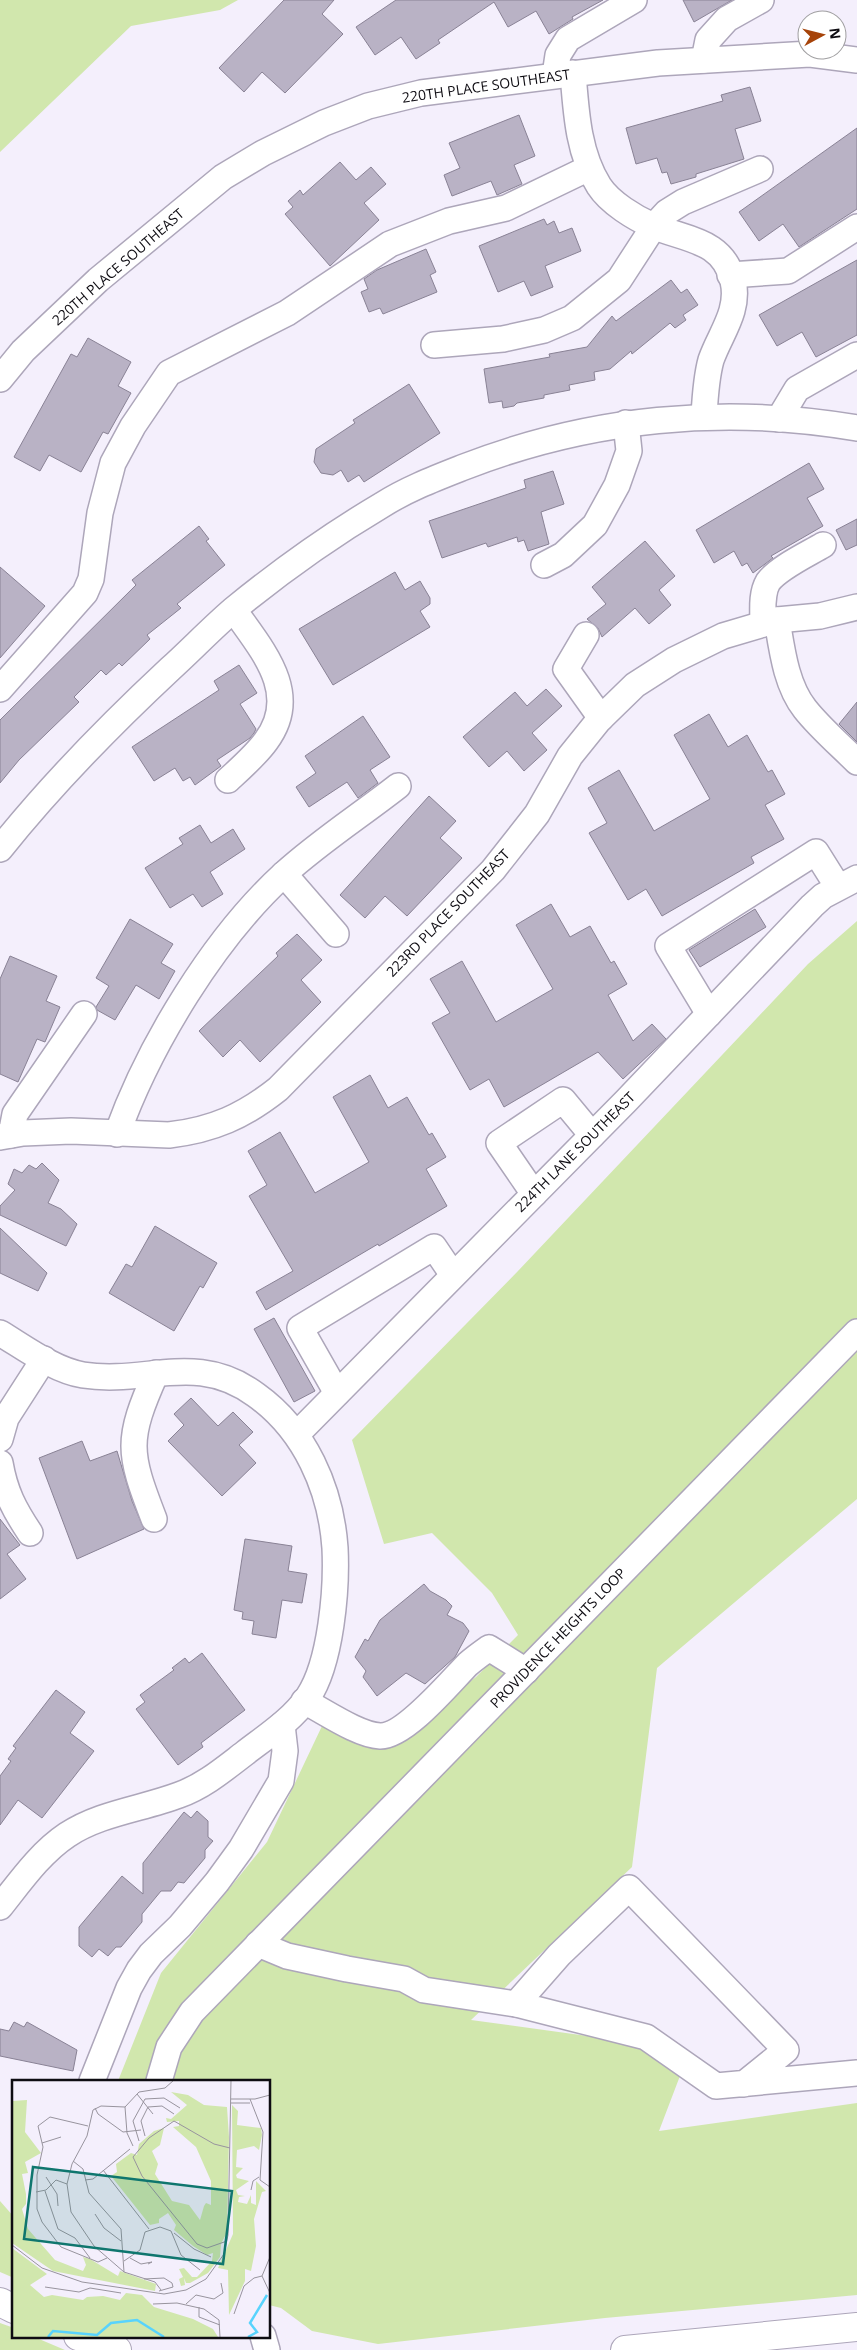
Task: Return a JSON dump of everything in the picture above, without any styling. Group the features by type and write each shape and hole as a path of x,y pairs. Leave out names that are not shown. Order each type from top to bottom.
{"main road":[{"path":"0,2302 12,2308"},
{"path":"625,2350 857,2327"},
{"path":"84,2338 117,2350"}],"street":[{"path":"634,0 568,39 558,55 582,146 589,168 600,188 618,205 654,226 700,242 716,252 726,265 733,282 733,302 728,324 712,360 704,416"},
{"path":"704,60 708,40 728,19 761,0"},
{"name":"220TH PLACE SOUTHEAST","path":"0,379 23,351 98,280 223,177 263,152 324,123 368,106 421,93 564,74 704,60 810,54 857,60"},
{"path":"0,689 85,593 91,579 100,513 113,463 133,426 168,373 287,313 390,244 449,221 506,208 589,168"},
{"path":"434,345 503,339 544,330 572,318 618,280 654,226 667,212 683,202 760,169"},
{"path":"730,275 788,271 807,261 857,227"},
{"path":"779,419 797,389 857,355"},
{"path":"0,849 19,825 89,750 148,690 234,610 315,549 383,504 431,480 526,444 580,431 626,423 704,416 779,419 828,423 857,428"},
{"path":"544,565 563,555 595,525 617,485 629,451 626,423"},
{"path":"822,545 780,571 768,582 763,597 788,674 804,708 857,762"},
{"name":"223RD PLACE SOUTHEAST","path":"5,1136 71,1130 117,1134 169,1135 205,1129 256,1107 278,1089 498,864 537,814 570,756 601,718 635,685 674,660 724,636 770,622 820,616 857,608"},
{"path":"228,780 266,741 277,721 281,698 277,677 270,661 234,610"},
{"path":"586,635 566,669 601,718"},
{"path":"117,1134 131,1096 150,1056 180,1005 245,915 284,874 398,786"},
{"path":"709,1014 668,946 816,852 847,882"},
{"path":"284,874 336,934"},
{"name":"224TH LANE SOUTHEAST","path":"297,1434 592,1135 812,906 823,896 847,882"},
{"path":"5,1136 15,1114 84,1014"},
{"path":"534,1194 498,1143 563,1100 592,1135"},
{"path":"337,1393 300,1328 434,1247 453,1275"},
{"path":"0,1332 63,1369 97,1377 182,1370 203,1372 238,1384 257,1395 297,1434 316,1469 327,1497 333,1525 335,1558 333,1603 320,1674 304,1701 282,1725 194,1789 113,1815 68,1834 48,1850 0,1907"},
{"name":"PROVIDENCE HEIGHTS LOOP","path":"159,2080 169,2046 192,2012 856,1336"},
{"path":"0,1439 6,1418 44,1359"},
{"path":"154,1519 138,1476 133,1440 142,1406 156,1373"},
{"path":"0,1463 3,1480 12,1506 30,1533"},
{"path":"304,1701 362,1730 382,1736 401,1728 426,1708 469,1663 489,1648 526,1671"},
{"path":"92,2080 129,1988 139,1970 151,1954 180,1926 241,1849 280,1781 285,1751 282,1725"},
{"path":"516,2004 559,1955 629,1888 786,2050 744,2084"},
{"path":"258,1944 287,1956 347,1969 404,1978 424,1990 516,2004 646,2037 716,2086 857,2073"}],"green space":[{"path":"0,0 238,0 220,10 131,26 0,152"},
{"path":"857,921 857,1499 657,1668 632,1867 471,2020 646,2044 683,2068 659,2131 857,2103 857,2295 605,2318 378,2344 312,2331 281,2308 270,2305 270,2080 118,2080 161,1973 267,1842 322,1726 386,1747 476,1677 518,1635 492,1593 432,1533 384,1544 352,1440 518,1271 808,964"},
{"path":"0,2201 12,2215 12,2277 0,2272"},
{"path":"0,2323 12,2327 12,2338 37,2338 65,2350 0,2350"}],"building":[{"path":"284,0 334,0 322,14 343,34 285,93 262,72 244,92 219,68"},
{"path":"396,0 603,0 572,17 573,19 549,34 536,11 508,27 494,2 438,40 440,43 416,59 401,37 375,55 356,27"},
{"path":"683,0 732,0 694,22"},
{"path":"750,87 761,121 735,129 744,159 671,184 667,172 662,173 657,158 636,164 626,128 723,101 721,95"},
{"path":"519,115 535,156 514,165 522,184 497,195 491,181 452,196 444,175 460,168 449,143"},
{"path":"857,128 857,209 799,247 783,224 759,241 739,212"},
{"path":"340,162 356,180 371,167 386,184 364,203 379,220 330,266 285,214 293,207 288,201 300,190 303,195"},
{"path":"544,219 547,225 554,221 559,233 572,228 581,251 545,266 553,287 531,296 524,281 498,292 479,246"},
{"path":"426,249 436,272 430,275 437,292 383,314 380,308 369,312 361,292 368,289 364,279 377,270"},
{"path":"857,260 857,335 816,357 802,332 777,346 759,315"},
{"path":"671,280 681,293 687,289 698,305 683,315 686,320 675,328 670,323 632,354 631,351 610,369 594,372 595,380 569,385 570,390 544,395 544,398 517,403 514,406 503,408 502,401 489,403 484,369 550,357 549,354 587,347 612,316 616,321"},
{"path":"88,338 131,362 118,386 131,393 108,434 103,432 81,472 49,455 40,471 14,457 71,354 77,357"},
{"path":"409,384 440,433 364,482 359,475 348,482 341,470 333,475 321,473 314,462 316,449 355,423 353,420"},
{"path":"809,463 824,489 807,498 823,526 771,556 773,558 753,573 747,563 742,566 734,551 714,563 696,530"},
{"path":"553,471 564,504 541,512 549,544 528,551 524,540 518,542 517,537 488,547 486,543 442,558 429,521 526,488 524,480"},
{"path":"857,519 857,545 846,550 836,530"},
{"path":"199,526 209,539 206,541 225,565 177,604 181,608 147,635 150,639 122,666 119,663 106,675 101,670 74,697 79,702 19,760 0,783 0,720 136,585 132,580"},
{"path":"645,541 675,576 659,590 671,605 649,624 635,608 602,637 598,628 587,619 606,604 592,587"},
{"path":"0,567 45,606 0,658"},
{"path":"395,572 405,590 420,581 430,598 430,604 420,611 430,627 333,685 299,629"},
{"path":"239,665 257,693 240,704 256,729 254,733 250,738 217,760 221,766 195,785 190,777 183,781 175,768 154,781 132,747 219,690 214,681"},
{"path":"546,689 562,706 532,733 547,750 524,771 507,751 489,767 463,737 515,692 527,706"},
{"path":"857,702 857,742 839,724"},
{"path":"709,714 728,747 747,735 768,772 772,770 785,794 765,805 784,839 751,857 754,863 662,916 646,889 628,900 589,833 607,823 588,788 619,770 654,831 710,799 674,735"},
{"path":"363,716 390,757 370,770 378,783 358,798 347,782 309,807 296,787 316,773 305,756"},
{"path":"429,796 456,821 440,838 462,858 407,916 385,896 365,918 340,895"},
{"path":"200,825 211,843 233,829 245,849 210,872 223,894 202,907 193,894 170,908 145,868 183,844 179,838"},
{"path":"551,904 570,937 590,926 611,963 614,961 627,984 608,995 633,1041 652,1024 666,1039 623,1079 598,1052 504,1107 489,1079 470,1090 432,1023 450,1013 430,979 462,961 496,1022 553,989 516,925"},
{"path":"755,909 766,927 700,967 689,950"},
{"path":"130,919 173,944 161,963 175,971 159,999 136,985 115,1020 97,1010 96,1007 109,986 96,978"},
{"path":"297,934 322,960 301,980 321,1002 260,1062 240,1040 223,1057 199,1031 278,956 276,953"},
{"path":"10,956 57,976 46,1001 60,1007 45,1042 37,1039 18,1082 0,1074 0,979"},
{"path":"370,1075 388,1108 407,1097 429,1135 432,1133 446,1157 426,1169 447,1206 266,1310 256,1292 293,1271 249,1196 267,1185 248,1151 280,1132 315,1193 369,1162 333,1097"},
{"path":"42,1163 59,1180 48,1203 61,1209 77,1224 66,1246 0,1215 0,1206 15,1190 8,1184 14,1169 22,1173 29,1165 36,1169"},
{"path":"155,1226 217,1263 203,1288 200,1286 174,1331 109,1293 126,1264 132,1267"},
{"path":"0,1228 47,1273 38,1291 0,1273"},
{"path":"274,1318 315,1391 294,1402 254,1329"},
{"path":"191,1398 218,1426 233,1412 253,1432 239,1445 256,1463 222,1496 168,1441 184,1425 174,1414"},
{"path":"82,1441 90,1461 117,1451 132,1501 144,1529 77,1559 39,1458"},
{"path":"0,1519 20,1545 7,1554 26,1579 0,1599"},
{"path":"245,1539 292,1546 288,1571 307,1574 302,1603 282,1600 276,1638 252,1634 254,1621 242,1619 243,1612 234,1610"},
{"path":"424,1584 430,1591 446,1600 452,1606 447,1615 463,1623 469,1631 455,1657 425,1684 406,1673 377,1696 363,1677 366,1671 355,1657 365,1639 368,1641 380,1620"},
{"path":"202,1653 245,1710 201,1743 203,1747 178,1765 136,1709 145,1702 140,1695 174,1670 172,1668 185,1658 189,1663"},
{"path":"56,1690 85,1712 70,1733 94,1751 42,1818 18,1800 0,1825 0,1776 11,1761 8,1759 16,1748 13,1746"},
{"path":"197,1811 208,1821 208,1837 213,1841 205,1850 205,1858 184,1883 178,1882 171,1891 161,1891 142,1914 142,1922 121,1947 116,1947 108,1956 99,1949 92,1957 79,1946 79,1927 122,1876 143,1894 143,1863 184,1812 191,1818"},
{"path":"14,2022 24,2027 27,2022 77,2050 73,2071 0,2056 0,2029 9,2031"}]}
